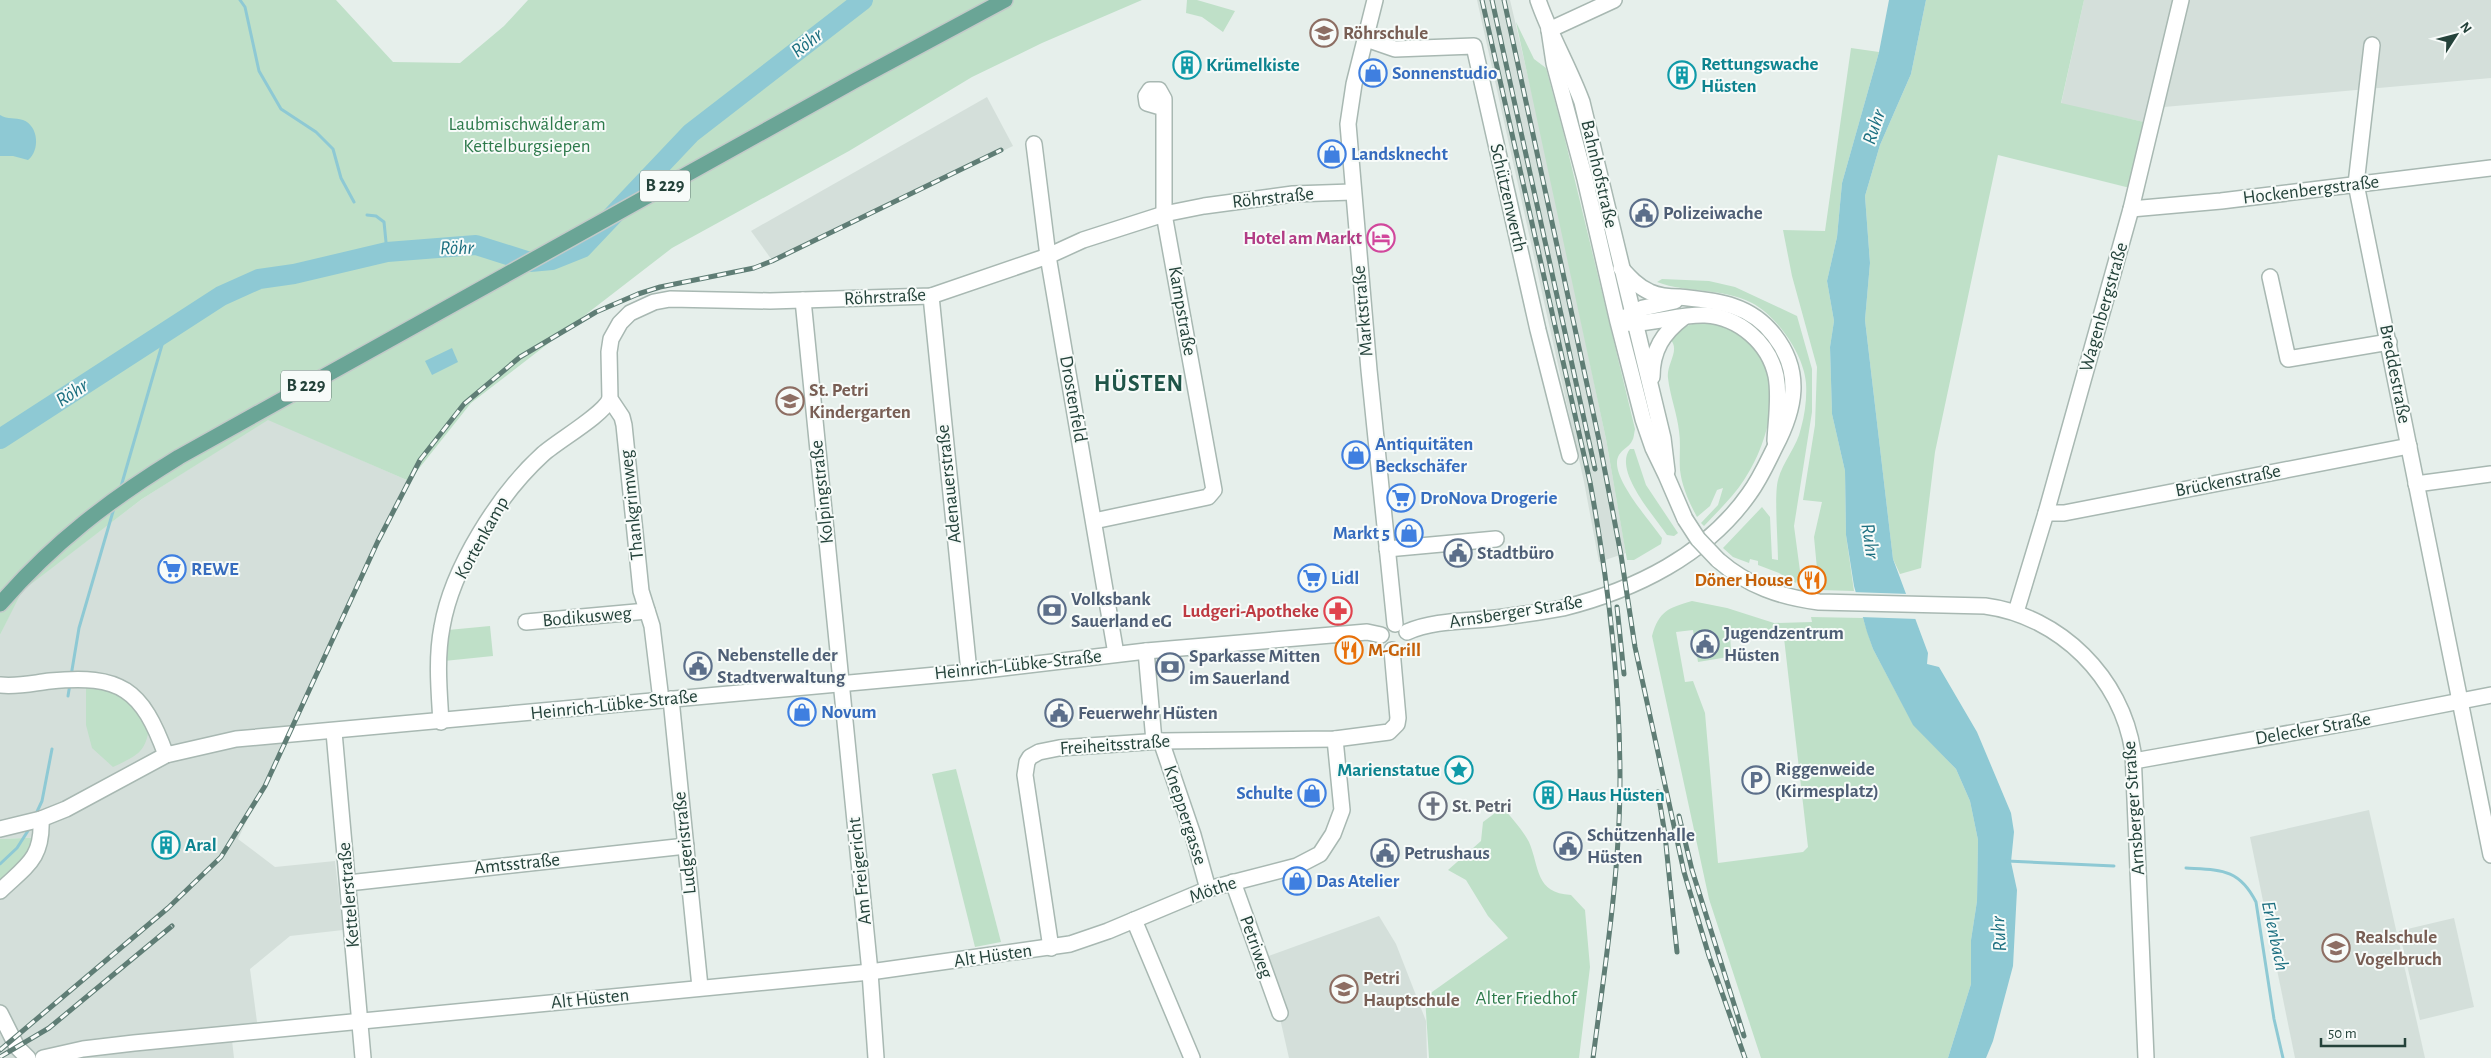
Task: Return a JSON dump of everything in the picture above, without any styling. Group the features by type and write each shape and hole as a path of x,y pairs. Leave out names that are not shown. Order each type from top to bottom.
{"main road":[{"name":"B 229","path":"0,604 24,577 59,543 100,509 139,482 856,80 1005,0"}],"street":[{"name":"Marktstraße","path":"1375,0 1352,91 1348,124 1352,192 1387,549 1401,628"},
{"name":"Bahnhofstraße","path":"1538,0 1549,30 1567,62 1582,102 1633,318"},
{"path":"1549,30 1614,0"},
{"name":"Wagenbergstraße","path":"2016,612 2046,513 2131,209 2180,0"},
{"name":"Bahnhofstraße","path":"1549,30 1554,63 1586,180 1618,322"},
{"name":"Schützenwerth","path":"1366,39 1395,49 1474,46 1538,330 1570,456"},
{"name":"Breddestraße","path":"2372,45 2356,184 2491,855"},
{"path":"1164,108 1164,214"},
{"name":"Drostenfeld","path":"1034,144 1048,256 1116,654"},
{"name":"Hockenbergstraße","path":"2131,209 2212,202 2491,168"},
{"name":"Röhrstraße","path":"626,316 643,306 670,299 803,300 931,296 1048,256 1083,240 1164,214 1204,206 1293,194 1352,192"},
{"name":"Kampstraße","path":"1094,521 1208,497 1214,490 1164,214"},
{"name":"Arnsberger Straße","path":"1401,628 1497,618 1562,608 1637,584 1688,552 1733,514 1756,484 1789,419 1793,395 1790,369 1780,343 1762,322 1743,309 1720,301 1650,293 1635,283 1621,268"},
{"path":"2270,277 2288,359 2389,342"},
{"name":"Adenauerstraße","path":"931,296 969,672"},
{"path":"1618,322 1688,298"},
{"name":"Kolpingstraße","path":"803,300 841,684"},
{"name":"Arnsberger Straße","path":"1666,475 1665,451 1633,318 1704,315 1731,322 1747,330 1765,350 1773,366 1777,383 1775,448"},
{"name":"Thankgrimweg","path":"626,316 616,328 609,347 610,399 622,417 624,425 641,591 652,626 666,700"},
{"name":"Arnsberger Straße","path":"1651,389 1653,360 1658,345 1668,330 1684,317"},
{"name":"Arnsberger Straße","path":"1618,322 1649,439 1685,519 1698,539 1718,560 1739,576 1759,588 1794,599 1820,602 1985,606 2016,612 2040,624 2075,647 2103,678 2122,712 2130,733 2134,761 2146,1058"},
{"name":"Kortenkamp","path":"441,722 438,666 442,628 454,589 480,533 499,502 520,477 551,447 604,408 610,399"},
{"name":"Brückenstraße","path":"2046,513 2064,513 2409,446"},
{"path":"2416,484 2491,474"},
{"path":"1387,549 1496,538"},
{"name":"Bodikusweg","path":"526,622 648,612"},
{"path":"1386,627 1401,628 1408,640 1404,647 1392,650 1385,646 1381,634 1386,627"},
{"name":"Heinrich-Lübke-Straße","path":"7,827 41,819 66,809 166,755 236,739 334,732 969,672 1146,651 1367,632 1381,634"},
{"name":"Freiheitsstraße","path":"1051,948 1026,775 1027,762 1034,754 1047,750 1092,744 1158,741 1335,740 1382,734 1393,728 1398,718 1392,650"},
{"name":"Kneppergasse","path":"1146,651 1158,741 1193,835 1208,890"},
{"path":"0,685 18,687 71,680 106,683 120,688 134,696 151,717 166,755"},
{"name":"Am Freigericht","path":"841,684 870,972 876,1058"},
{"name":"Delecker Straße","path":"2134,761 2491,695"},
{"name":"Ludgeristraße","path":"666,700 686,846 700,987"},
{"name":"Kettelerstraße","path":"334,732 363,1058"},
{"name":"Möthe","path":"1134,920 1208,890 1297,866 1312,860 1326,848 1342,810 1335,740"},
{"path":"0,891 35,856 42,832 41,819"},
{"name":"Amtsstraße","path":"348,882 686,846"},
{"name":"Petriweg","path":"1233,882 1280,1013"},
{"path":"1134,920 1192,1058"},
{"name":"Alt Hüsten","path":"43,1058 83,1049 360,1023 700,987 870,972 1051,948 1096,936 1134,920"},
{"path":"0,1013 17,1047 28,1058"}],"shaded area":[{"path":"1477,0 1510,0 1543,140 1606,439 1626,553 1599,562 1584,482"},
{"path":"2084,0 2491,0 2491,78 2164,107 2149,105 2144,122 2061,104"},
{"path":"987,97 1013,146 774,263 751,231"},
{"path":"268,419 409,481 238,839 275,867 335,861 343,930 290,936 250,969 259,1037 232,1040 234,1058 0,1058 0,885 48,837 0,839 0,635 21,591 142,499"},
{"name":"Realschule Vogelbruch","path":"2369,810 2425,1058 2295,1058 2250,837"},
{"name":"Petri Hauptschule","path":"1379,916 1396,944 1426,1021 1427,1058 1289,1058 1266,957"},
{"path":"2454,918 2474,1007 2420,1020 2399,931"}],"green space":[{"name":"Laubmischwälder am Kettelburgsiepen","path":"0,0 336,0 393,62 460,63 504,26 528,0 1142,0 1042,43 972,77 849,151 672,248 471,403 409,481 268,420 142,499 22,591 0,635"},
{"path":"1187,0 1197,0 1235,11 1223,32 1202,17 1186,13"},
{"path":"1926,0 2084,0 2061,103 2144,122 2130,188 1998,155 1935,452 1921,568 1900,574 1893,559 1865,320 1870,263 1865,196 1880,145 1911,74"},
{"path":"1516,22 1534,59 1546,68 1635,429 1632,441 1618,458 1618,471 1628,491 1662,538 1661,544 1634,560 1627,560 1606,439"},
{"path":"1851,48 1879,52 1842,183 1837,237 1827,281 1834,321 1830,347 1832,414 1845,471 1846,535 1854,591 1819,590 1814,537 1822,502 1803,500 1815,425 1817,367 1792,276 1783,230 1825,231"},
{"path":"1662,279 1709,281 1735,287 1797,316 1812,369 1812,412 1794,526 1800,571 1796,583 1779,573 1758,565 1758,561 1750,559 1749,563 1733,557 1723,548 1762,507 1770,517 1772,559 1778,560 1776,507 1778,480 1799,435 1804,417 1806,394 1804,372 1795,349 1788,337 1771,317 1752,303 1717,292 1669,286 1657,282"},
{"path":"1705,322 1732,331 1751,345 1764,363 1770,385 1770,408 1766,433 1757,457 1744,480 1704,526 1701,523 1718,505 1723,488 1717,490 1710,506 1697,517 1682,482 1679,431 1668,373 1674,352 1673,343 1670,339 1686,326"},
{"path":"1630,449 1634,449 1646,485 1678,533 1674,536 1667,535 1637,493 1627,469 1626,458"},
{"path":"1692,601 1727,608 1774,623 1812,622 1811,617 1863,618 1873,649 1913,724 1956,769 1970,801 1978,840 1977,901 1971,940 1971,984 1948,1058 1761,1058 1709,899 1652,636 1661,616 1684,603","holes":["1693,630 1698,662 1728,657 1731,651 1730,635 1760,633 1768,639 1784,638 1808,847 1803,852 1718,863 1705,713 1693,681 1685,682 1676,632"]},
{"path":"490,626 493,656 444,661 448,630"},
{"path":"86,687 107,691 123,698 143,717 149,727 148,736 138,753 113,767 92,748 86,725"},
{"path":"956,769 1001,942 975,947 932,774"},
{"name":"Alter Friedhof","path":"1503,807 1529,842 1541,878 1545,884 1551,890 1571,895 1585,910 1590,967 1579,1058 1429,1058 1425,997 1508,938 1488,916 1466,880 1448,870 1481,841 1483,822"},
{"path":"49,837 0,885 0,839"}],"water":[{"name":"Ruhr","path":"1889,0 1926,0 1911,74 1880,145 1865,196 1870,263 1865,320 1893,559 1928,653 1927,664 1939,667 1977,732 2011,813 2014,832 2011,862 2017,890 2013,966 1993,1041 1986,1058 1948,1058 1971,984 1971,940 1977,901 1978,840 1970,801 1956,769 1913,725 1873,649 1854,586 1846,535 1845,471 1832,414 1830,347 1834,321 1827,281 1837,237 1842,183 1879,52"},
{"path":"0,115 23,120 32,128 35,133 36,145 35,151 28,160 13,156 0,156"},
{"path":"452,348 458,362 432,375 425,361"}],"pier":[{"path":"1852,592 1909,594 1917,619 1860,617"}],"waterway":[{"path":"240,0 245,7 259,71 281,109 316,132 333,149 341,178 354,202"},
{"name":"Röhr","path":"0,439 221,296 259,279 294,274 387,252 476,245 530,262 552,260 582,248 691,133 863,0"},
{"path":"367,215 376,216 384,222 387,252"},
{"path":"120,490 166,331"},
{"path":"71,676 79,628 114,508"},
{"path":"68,696 70,684"},
{"path":"35,816 42,801 52,749"},
{"path":"0,864 17,848 31,826"},
{"path":"2007,861 2114,866"},
{"name":"Erlenbach","path":"2186,868 2209,869 2227,873 2243,883 2256,902 2274,1019 2283,1058"}],"railway":[{"path":"1482,0 1590,482 1612,630 1618,704 1619,814 1615,884 1593,1058"},
{"path":"1492,0 1595,469"},
{"path":"1504,0 1599,440 1621,555 1635,647 1684,872 1709,956 1745,1058"},
{"path":"0,1050 168,908 221,857 265,786 378,541 420,460 464,404 520,357 596,312 660,287 754,268 772,261 1001,150"},
{"path":"1617,607 1624,674"},
{"path":"1658,792 1665,835 1677,952"},
{"path":"1679,816 1692,870 1744,1036"},
{"path":"0,1057 49,1028 172,926"}],"place":[{"name":"Röhrschule","path":"1324,33"},
{"name":"Krümelkiste","path":"1187,65"},
{"name":"Sonnenstudio","path":"1373,73"},
{"name":"Rettungswache Hüsten","path":"1682,75"},
{"name":"Landsknecht","path":"1332,154"},
{"name":"Polizeiwache","path":"1644,213"},
{"name":"Hotel am Markt","path":"1381,238"},
{"name":"St. Petri Kindergarten","path":"790,401"},
{"name":"Antiquitäten Beckschäfer","path":"1356,455"},
{"name":"DroNova Drogerie","path":"1401,498"},
{"name":"Markt 5","path":"1409,533"},
{"name":"Stadtbüro","path":"1458,553"},
{"name":"REWE","path":"172,569"},
{"name":"Lidl","path":"1312,578"},
{"name":"Döner House","path":"1812,580"},
{"name":"Volksbank Sauerland eG","path":"1052,610"},
{"name":"Ludgeri-Apotheke","path":"1338,611"},
{"name":"Jugendzentrum Hüsten","path":"1705,644"},
{"name":"M-Grill","path":"1349,650"},
{"name":"Nebenstelle der Stadtverwaltung","path":"698,666"},
{"name":"Sparkasse Mitten im Sauerland","path":"1170,667"},
{"name":"Novum","path":"802,712"},
{"name":"Feuerwehr Hüsten","path":"1059,713"},
{"name":"Marienstatue","path":"1459,770"},
{"name":"Riggenweide (Kirmesplatz)","path":"1756,780"},
{"name":"Schulte","path":"1312,793"},
{"name":"Haus Hüsten","path":"1548,795"},
{"name":"St. Petri","path":"1433,806"},
{"name":"Aral","path":"166,845"},
{"name":"Schützenhalle Hüsten","path":"1568,846"},
{"name":"Petrushaus","path":"1385,853"},
{"name":"Das Atelier","path":"1297,881"},
{"name":"Realschule Vogelbruch","path":"2336,948"},
{"name":"Petri Hauptschule","path":"1344,989"}],"district":[{"name":"HÜSTEN","path":"1139,384"}]}
